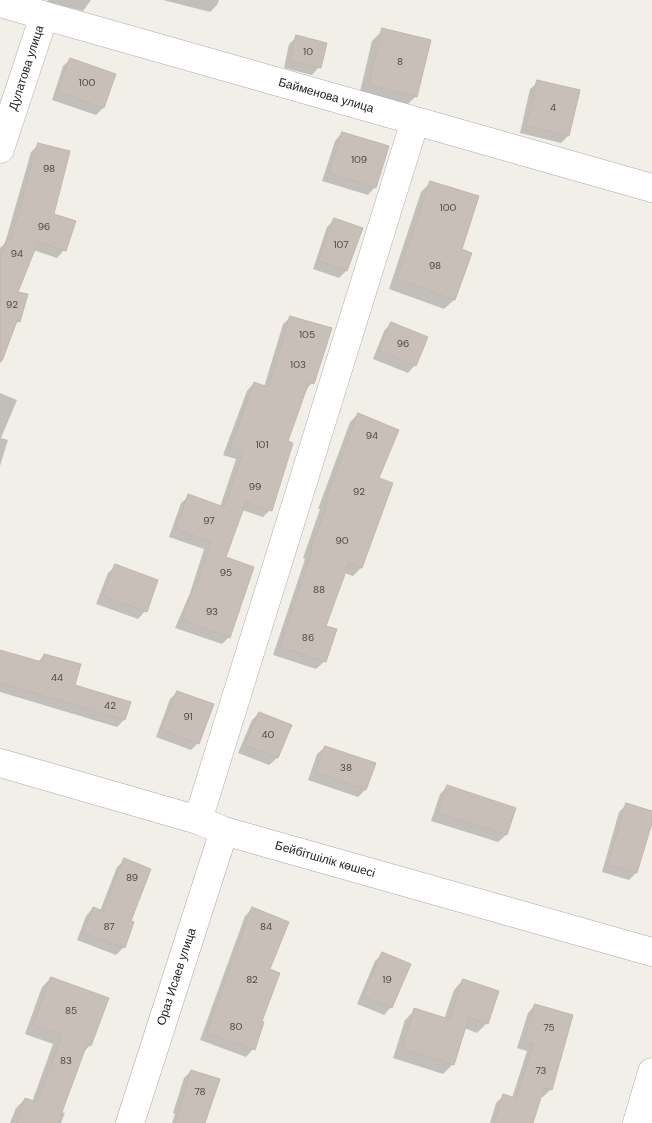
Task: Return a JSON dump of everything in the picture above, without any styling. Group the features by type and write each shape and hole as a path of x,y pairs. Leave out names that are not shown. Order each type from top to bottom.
{"street":[{"name":"Байменова улица","path":"0,4 652,188"},
{"name":"Дулатова улица","path":"0,149 44,16"},
{"path":"198,820 415,121"},
{"name":"Бейбітшілік көшесі","path":"0,762 198,820 224,831 652,952"},
{"name":"Ораз Исаев улица","path":"130,1123 224,831"},
{"path":"637,1123 652,1072"}],"building":[{"path":"382,28 431,40 417,97 369,85"},
{"path":"296,35 327,43 321,68 290,61"},
{"path":"70,58 116,74 104,108 58,92"},
{"path":"537,80 580,90 569,136 526,126"},
{"path":"342,132 389,146 376,188 329,173"},
{"path":"38,143 70,151 54,214 76,221 66,251 38,242 18,292 28,294 20,322 17,321 2,361 0,361 0,258 7,239 10,240"},
{"path":"430,181 479,196 462,249 472,253 455,300 397,279"},
{"path":"334,218 363,228 347,271 319,261"},
{"path":"290,316 332,328 314,384 309,382 288,441 293,443 272,511 246,502 226,557 254,567 230,638 182,620 194,587 196,588 211,542 176,529 188,494 224,507 243,452 230,447 254,382 268,387"},
{"path":"391,322 428,337 416,366 379,351"},
{"path":"358,413 399,430 379,478 393,483 362,568 349,563 326,626 337,629 326,662 280,647 312,551 310,550 328,501 326,500"},
{"path":"115,564 158,580 147,612 103,596"},
{"path":"0,650 42,662 44,654 81,664 75,685 131,702 125,720 0,683"},
{"path":"177,691 214,704 199,744 162,730"},
{"path":"259,712 292,725 278,758 245,745"},
{"path":"325,746 376,763 366,790 315,772"},
{"path":"447,785 516,808 507,835 438,813"},
{"path":"626,803 652,811 652,823 637,873 608,865"},
{"path":"124,858 151,869 131,921 134,922 125,948 83,933 93,907 103,911"},
{"path":"252,907 289,922 270,969 280,973 262,1021 264,1022 255,1050 207,1033"},
{"path":"382,952 411,964 392,1008 364,996"},
{"path":"51,977 109,998 91,1046 87,1044 58,1123 16,1123 25,1098 37,1102 62,1035 33,1025"},
{"path":"463,979 499,991 488,1024 469,1017 454,1065 402,1049 414,1008 449,1019"},
{"path":"535,1004 573,1015 552,1090 544,1088 533,1123 494,1123 503,1094 516,1098 533,1044 524,1041"},
{"path":"191,1070 220,1079 205,1123 176,1123"}]}
